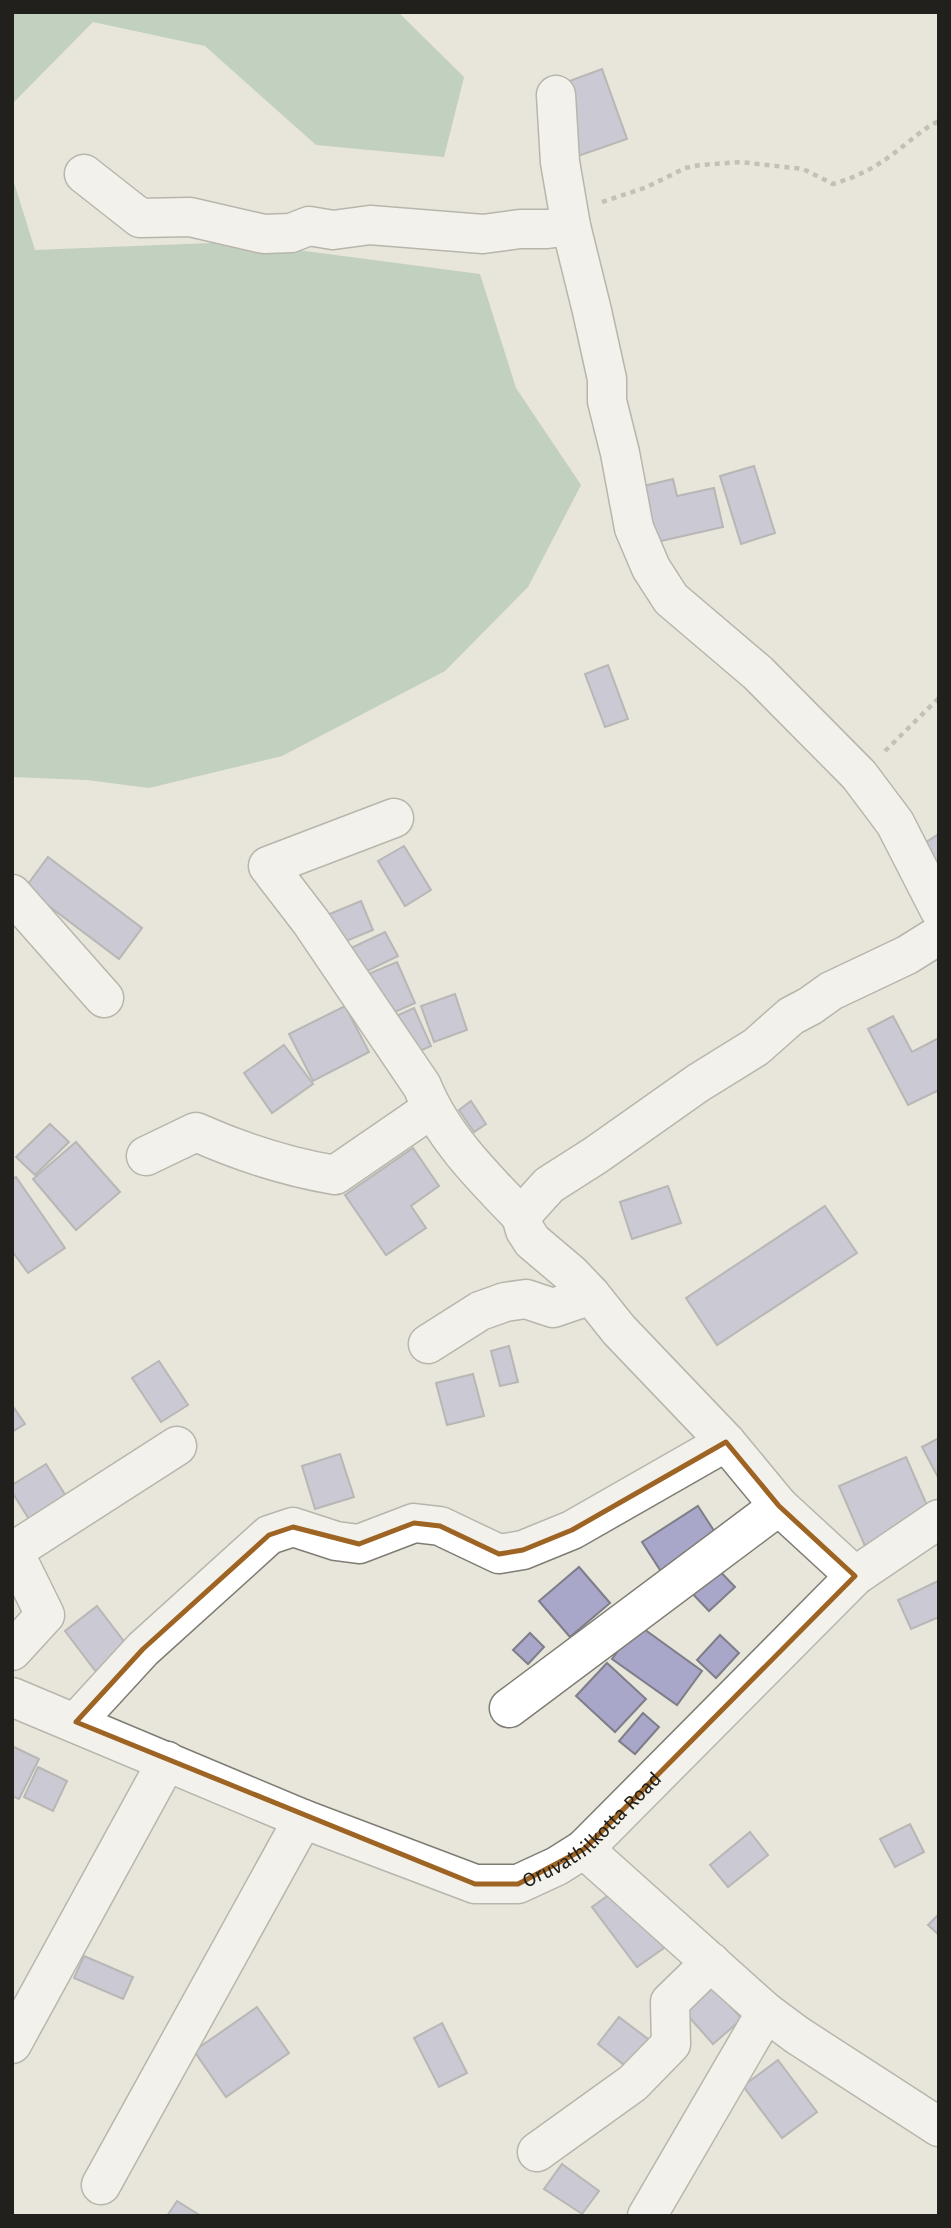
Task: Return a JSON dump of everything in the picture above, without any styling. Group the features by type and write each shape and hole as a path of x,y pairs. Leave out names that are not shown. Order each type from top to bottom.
{"street":[{"path":"556,95 560,162 570,226 607,379 607,401 634,528 651,569 671,599 758,673 859,775 895,823 939,909"},
{"path":"84,174 140,218 190,217 264,234 291,233 309,226 334,230 370,225 483,234 570,226"},
{"path":"394,818 268,866 311,922 422,1086 431,1109 482,1175 521,1216 532,1241 590,1295 726,1442 779,1506 855,1576"},
{"path":"12,894 104,998"},
{"path":"521,1216 549,1185 698,1083 756,1047 791,1016 831,991 907,955 939,934"},
{"path":"146,1156 196,1132 238,1151 335,1175 431,1109"},
{"path":"428,1344 480,1311 505,1302 526,1299 552,1308 590,1295"},
{"path":"76,1723 143,1649 270,1535 293,1527 336,1541 359,1544 414,1523 440,1526 499,1554 523,1550 572,1530 726,1442"},
{"path":"12,1651 45,1615 13,1550 177,1446"},
{"path":"509,1709 779,1506"},
{"name":"Oruvathilkotta Road","path":"12,1697 303,1819 475,1884 518,1884 557,1866 584,1849 855,1576 939,1519"},
{"path":"12,2044 167,1761"},
{"path":"100,2186 303,1819"},
{"path":"584,1849 766,2012 807,2042 939,2127"},
{"path":"537,2152 633,2083 671,2044 670,2002 711,1962"},
{"path":"647,2216 766,2012"}],"path":[{"path":"570,226 580,224 591,206 647,187 699,164 740,162 803,169 833,184 860,175 939,121"},
{"path":"859,775 939,698"}],"highlighted area":[{"path":"726,1442 779,1506 855,1576 584,1849 518,1884 475,1884 76,1722 143,1649 269,1535 293,1527 359,1544 414,1523 440,1526 499,1554 523,1550 572,1530"}],"green space":[{"path":"12,12 398,12 464,77 444,157 316,145 205,46 93,22 12,104"},
{"path":"12,176 35,250 236,242 480,274 516,388 581,485 528,587 445,671 282,756 149,788 87,780 12,777"}],"building":[{"path":"602,69 627,139 578,156 553,87"},
{"path":"754,466 775,533 741,544 720,476"},
{"path":"673,479 677,496 714,488 723,527 652,543 639,487"},
{"path":"608,665 628,719 605,727 585,674"},
{"path":"939,834 939,884 910,852"},
{"path":"404,846 431,890 405,906 378,861"},
{"path":"48,857 142,928 119,959 25,888"},
{"path":"361,901 373,930 339,944 327,915"},
{"path":"385,932 398,956 361,974 349,949"},
{"path":"397,962 415,1003 379,1019 361,977"},
{"path":"455,994 467,1030 434,1042 421,1006"},
{"path":"345,1006 369,1052 313,1081 289,1034"},
{"path":"414,1008 431,1046 413,1054 396,1016"},
{"path":"893,1016 912,1052 939,1038 939,1090 908,1105 868,1029"},
{"path":"284,1045 313,1084 272,1113 244,1073"},
{"path":"471,1101 486,1124 474,1132 459,1110"},
{"path":"50,1124 69,1142 35,1175 16,1157"},
{"path":"76,1142 120,1192 76,1230 33,1179"},
{"path":"413,1148 439,1186 411,1206 426,1228 386,1255 345,1195"},
{"path":"16,1177 65,1248 28,1273 12,1251 12,1180"},
{"path":"668,1186 681,1223 632,1239 620,1202"},
{"path":"825,1206 857,1253 717,1345 686,1298"},
{"path":"509,1346 518,1382 500,1386 491,1351"},
{"path":"159,1361 188,1405 161,1422 132,1378"},
{"path":"473,1374 484,1416 447,1425 436,1383"},
{"path":"12,1405 25,1424 12,1432"},
{"path":"939,1438 939,1479 922,1447"},
{"path":"340,1454 354,1497 315,1509 302,1466"},
{"path":"906,1457 932,1517 865,1546 839,1486"},
{"path":"46,1464 74,1509 37,1532 12,1492 12,1485"},
{"path":"698,1506 720,1540 664,1576 642,1542"},
{"path":"714,1565 735,1587 709,1611 688,1589"},
{"path":"579,1567 610,1603 570,1637 539,1601"},
{"path":"938,1581 939,1617 911,1629 898,1600"},
{"path":"97,1606 136,1657 103,1681 65,1631"},
{"path":"637,1624 702,1671 677,1705 612,1659"},
{"path":"530,1633 544,1647 528,1664 513,1650"},
{"path":"720,1635 739,1653 716,1678 697,1660"},
{"path":"607,1663 646,1699 615,1732 576,1696"},
{"path":"643,1713 659,1727 635,1754 619,1741"},
{"path":"12,1746 39,1759 19,1799 12,1796"},
{"path":"38,1767 67,1781 53,1811 24,1797"},
{"path":"910,1824 924,1852 895,1867 880,1839"},
{"path":"750,1832 768,1855 728,1887 710,1865"},
{"path":"620,1887 664,1948 637,1967 592,1907"},
{"path":"939,1914 939,1935 928,1925"},
{"path":"84,1956 133,1977 123,1999 74,1978"},
{"path":"708,1981 742,2019 713,2044 680,2007"},
{"path":"257,2007 289,2053 226,2097 194,2051"},
{"path":"619,2017 656,2045 634,2073 598,2044"},
{"path":"442,2023 467,2073 439,2087 414,2038"},
{"path":"778,2060 817,2112 782,2138 743,2086"},
{"path":"562,2164 599,2191 582,2214 544,2189"},
{"path":"177,2201 201,2216 167,2216"}]}
